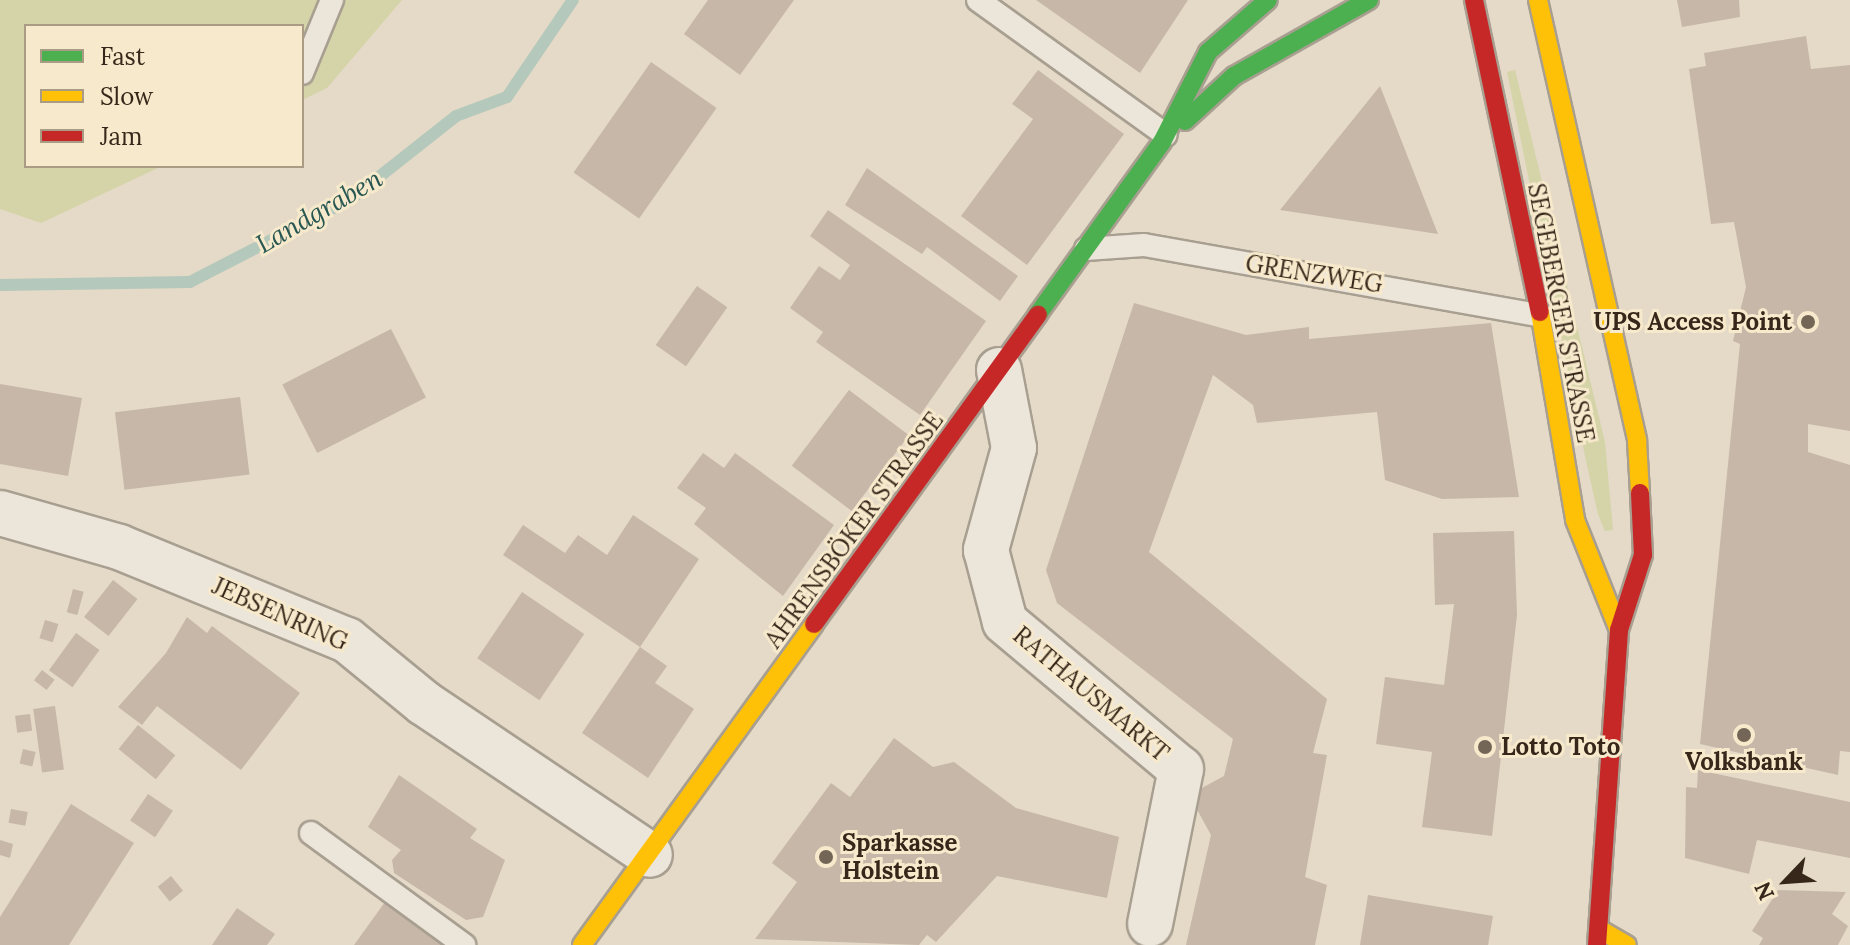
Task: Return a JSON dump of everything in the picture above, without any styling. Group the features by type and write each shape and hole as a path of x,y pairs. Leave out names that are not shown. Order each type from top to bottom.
{"main road":[{"name":"AHRENSBÖKER STRASSE","path":"582,945 650,855 1164,138 1208,52 1268,0"},
{"name":"AHRENSBÖKER STRASSE","path":"1164,138 1234,76 1369,0"},
{"name":"SEGEBERGER STRASSE","path":"1474,0 1541,316 1575,520 1619,630"},
{"name":"SEGEBERGER STRASSE","path":"1538,0 1637,441 1643,555 1619,630 1598,937"},
{"path":"1598,937 1627,945"}],"street":[{"name":"RATHAUSMARKT","path":"999,370 1014,448 986,550 1005,622 1181,769 1150,924"},
{"name":"JEBSENRING","path":"0,513 119,547 347,640 424,703 650,855"}],"lane":[{"path":"304,68 332,0"},
{"path":"978,0 1164,138"},
{"name":"GRENZWEG","path":"1085,249 1144,245 1541,316"},
{"path":"311,833 464,945"}],"shaded area":[{"path":"0,0 402,0 327,88 304,99 304,24 24,24 24,168 158,168 41,223 0,209"},
{"path":"1515,70 1605,442 1613,530 1605,531 1598,514 1586,461 1507,72"}],"building":[{"path":"708,0 794,0 740,75 684,34"},
{"path":"1036,0 1188,0 1140,73"},
{"path":"1677,0 1739,0 1740,17 1682,27"},
{"path":"1806,36 1811,69 1850,65 1850,431 1808,424 1808,452 1850,465 1850,752 1840,751 1838,775 1700,744 1740,344 1733,341 1746,287 1734,222 1711,224 1689,69 1706,66 1704,53"},
{"path":"651,62 717,108 639,218 574,173"},
{"path":"1038,70 1124,134 1027,265 961,216 1033,119 1012,104"},
{"path":"1380,86 1438,234 1280,210"},
{"path":"867,168 1018,276 1000,301 927,247 922,254 845,205"},
{"path":"828,210 986,321 920,415 816,342 823,332 790,308 819,266 840,280 850,265 810,236"},
{"path":"697,286 727,307 686,366 656,345"},
{"path":"1134,303 1246,335 1309,327 1309,339 1491,323 1519,497 1442,499 1385,480 1377,412 1257,423 1253,405 1213,375 1149,552 1327,699 1313,753 1327,755 1305,877 1327,885 1315,945 1186,945 1211,835 1189,795 1224,776 1233,739 1057,603 1046,570"},
{"path":"391,329 426,398 317,453 282,384"},
{"path":"0,384 82,398 68,476 0,464"},
{"path":"849,390 909,435 852,511 792,466"},
{"path":"240,397 250,474 124,490 115,412"},
{"path":"703,453 724,468 735,453 834,525 783,596 694,524 706,508 677,488"},
{"path":"633,515 699,559 640,647 503,555 523,525 565,553 578,535 607,555"},
{"path":"1514,531 1517,615 1492,836 1422,827 1432,752 1376,744 1385,677 1444,685 1454,604 1435,605 1433,533"},
{"path":"113,580 137,599 108,636 84,617"},
{"path":"73,589 84,592 77,615 67,612"},
{"path":"522,592 584,634 539,700 477,658"},
{"path":"187,617 207,633 212,626 300,693 241,770 157,706 142,725 118,707 166,653"},
{"path":"45,620 58,624 53,642 39,638"},
{"path":"76,633 99,650 72,687 49,670"},
{"path":"640,647 667,666 655,683 694,709 648,778 582,733"},
{"path":"42,670 55,680 47,690 34,680"},
{"path":"55,706 64,769 42,772 33,709"},
{"path":"30,714 32,731 17,733 15,716"},
{"path":"138,725 175,755 156,779 118,749"},
{"path":"894,738 933,767 954,762 1016,808 1119,837 1107,898 997,876 936,942 927,935 919,945 755,939 797,882 772,863 831,783 850,797"},
{"path":"23,749 36,752 32,767 20,764"},
{"path":"1698,770 1850,802 1850,858 1757,840 1749,874 1685,858 1686,787 1697,788"},
{"path":"399,775 477,829 470,838 505,860 483,917 466,920 394,873 392,860 401,850 368,827"},
{"path":"148,794 173,811 155,837 130,821"},
{"path":"71,804 134,843 69,945 0,945 0,917"},
{"path":"11,809 28,812 25,826 9,823"},
{"path":"0,840 13,844 10,858 0,855"},
{"path":"171,876 183,891 170,901 158,887"},
{"path":"1778,890 1846,892 1832,914 1848,926 1838,945 1759,945 1763,938 1752,931"},
{"path":"1368,895 1493,916 1488,945 1360,945"},
{"path":"385,902 445,945 354,945"},
{"path":"237,908 275,934 267,945 212,945"}],"waterway":[{"name":"Landgraben","path":"0,285 190,282 351,199 456,116 507,97 573,0"}],"traffic: fast":[{"path":"1038,314 1162,142 1208,52 1268,0"},
{"path":"1185,121 1234,76 1369,0"}],"traffic: slow":[{"path":"1538,0 1637,441 1640,493"},
{"path":"1540,312 1575,520 1619,630"},
{"path":"582,945 814,624"},
{"path":"1599,929 1627,945"}],"traffic: jam":[{"path":"1474,0 1540,312"},
{"path":"814,624 1038,314"},
{"path":"1597,945 1619,630 1643,555 1640,493"}],"place":[{"name":"UPS Access Point","path":"1808,322"},
{"name":"Volksbank","path":"1744,735"},
{"name":"Lotto Toto","path":"1485,747"},
{"name":"Sparkasse Holstein","path":"826,857"}]}
